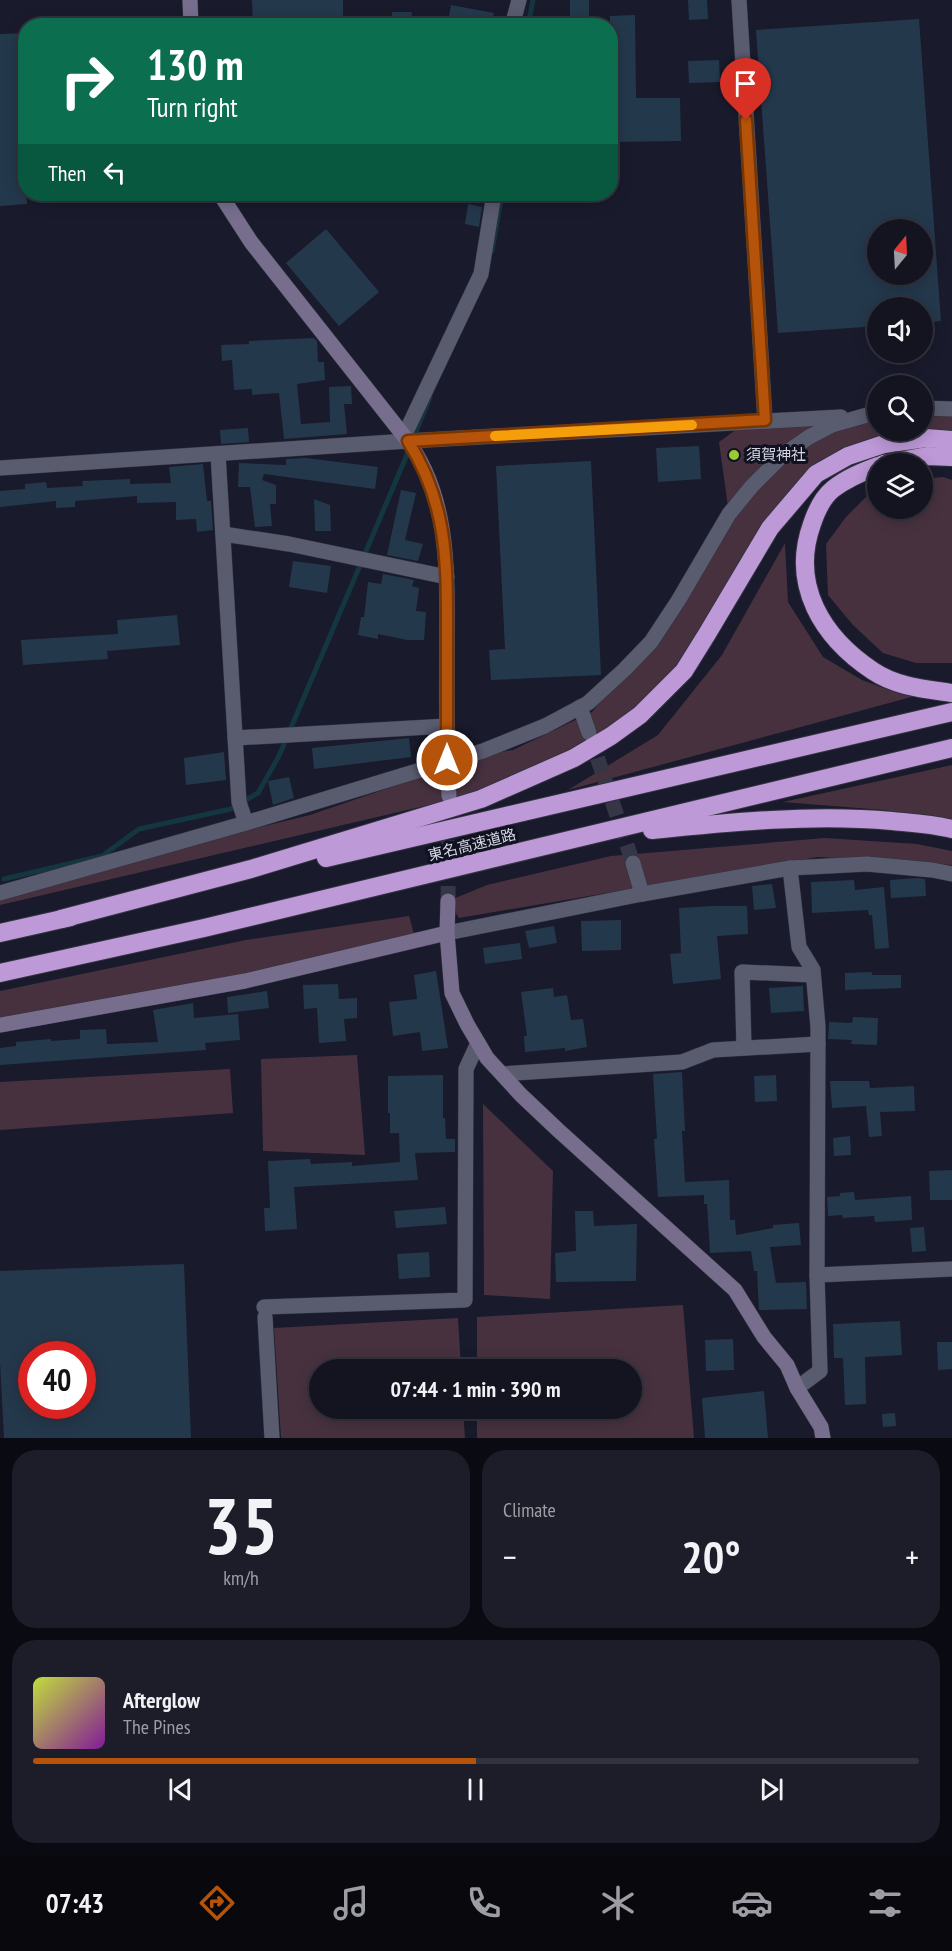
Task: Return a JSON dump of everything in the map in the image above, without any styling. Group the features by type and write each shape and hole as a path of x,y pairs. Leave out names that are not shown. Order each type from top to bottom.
{"highway":[{"path":"61,919 251,869 481,799 574,758 640,715 684,671 770,528 816,474 848,456 884,444 926,438 952,440"},
{"path":"933,456 952,457"},
{"path":"867,470 856,474 831,491 816,512 806,542 804,567 808,594 819,618 842,645 874,672 911,688 952,693"},
{"name":"東名高速道路","path":"0,933 952,712"},
{"name":"東名高速道路","path":"0,973 204,928 952,748"},
{"path":"577,838 758,820 819,818 937,825 952,830"}],"street":[{"path":"190,0 191,18"},
{"path":"514,18 519,0"},
{"path":"739,0 765,420"},
{"path":"225,201 251,242 406,439 423,465 440,514 447,560 449,796"},
{"path":"406,439 481,274 493,201"},
{"path":"933,408 952,409"},
{"path":"0,892 246,823 447,760 483,751 544,726 588,703 651,642 729,514 752,486 783,456 809,437 832,425 867,415"},
{"path":"0,468 406,439 859,417"},
{"path":"218,454 239,802 246,823"},
{"path":"223,534 290,544 447,577"},
{"path":"580,707 589,733"},
{"path":"235,738 447,726"},
{"path":"633,863 642,894"},
{"path":"0,1025 245,981 447,933 642,894 790,868 867,864 952,874"},
{"path":"790,868 799,947 813,970 818,1044 817,1275 820,1371 797,1388"},
{"path":"448,901 447,933 452,993 487,1058 558,1131 735,1290 764,1337 787,1365 797,1388 821,1427 823,1438"},
{"path":"744,1048 742,972 813,975"},
{"path":"272,1438 265,1312 465,1300 466,1069 478,1043"},
{"path":"502,1074 682,1062 713,1050 818,1044"},
{"path":"817,1275 952,1269"}],"shaded area":[{"path":"867,411 867,441 874,441 826,462 674,682 610,734 454,807 447,760 513,750 592,712 661,626 729,514 719,442 748,421"},
{"path":"933,412 952,414 952,434 933,431"},
{"path":"943,477 952,480 952,663 916,663 883,653 853,625 828,595 826,544 846,517 867,496 867,519 933,519 933,478"},
{"path":"785,543 788,602 823,657 862,680 895,692 915,696 568,790 658,735 722,655"},
{"path":"952,765 952,819 883,810 783,802"},
{"path":"441,770 446,801 0,905 0,890 310,815"},
{"path":"825,838 917,844 952,851 952,865 818,857 459,918 448,901 487,885 611,856"},
{"path":"409,916 414,934 213,981 0,1020 0,991 246,940"},
{"path":"357,1055 365,1155 263,1151 261,1059"},
{"path":"230,1069 233,1113 0,1130 0,1082"},
{"path":"483,1104 553,1171 550,1299 484,1295"},
{"path":"683,1305 694,1438 477,1438 477,1419 642,1419 642,1359 477,1359 477,1317"},
{"path":"458,1318 460,1359 309,1359 309,1419 464,1419 465,1438 281,1438 274,1328"}],"building":[{"path":"252,0 343,0 343,18 253,18"},
{"path":"570,0 589,0 589,18 570,18"},
{"path":"688,0 707,0 708,19 689,20"},
{"path":"451,5 494,13 493,18 449,18"},
{"path":"392,12 412,12 412,18 392,18"},
{"path":"635,15 636,98 680,98 681,141 618,142 618,18 610,18 610,16"},
{"path":"919,19 941,321 933,322 933,297 867,297 867,327 778,333 756,30"},
{"path":"18,33 18,201 27,201 27,204 0,206 0,34"},
{"path":"719,60 720,82 689,83 688,61"},
{"path":"468,204 482,207 479,227 465,224"},
{"path":"326,229 379,292 339,326 286,263"},
{"path":"314,338 317,341 318,362 324,362 325,380 297,384 301,424 330,422 329,387 351,386 352,404 344,404 347,434 284,439 279,393 252,395 252,389 234,390 232,360 222,361 221,345 249,344 249,341"},
{"path":"248,428 249,442 221,444 220,430"},
{"path":"699,446 701,479 658,482 656,448"},
{"path":"306,458 378,467 375,489 264,474 262,480 276,485 276,504 270,504 272,526 255,527 250,487 238,487 239,463 286,465 286,459"},
{"path":"591,461 601,675 491,680 489,650 505,649 496,466"},
{"path":"203,464 207,501 211,501 213,530 197,532 196,519 176,520 176,502 137,503 137,496 75,501 75,507 56,508 56,501 0,507 0,491 25,489 25,484 46,482 47,488 83,486 82,481 130,479 130,484 171,483 169,467"},
{"path":"401,490 416,493 405,540 423,544 418,561 387,555"},
{"path":"314,499 330,505 331,531 315,531"},
{"path":"293,561 331,566 327,593 289,587"},
{"path":"383,574 414,580 412,586 419,588 416,611 426,612 424,640 407,640 378,634 378,639 358,635 361,617 364,617 368,582 381,584"},
{"path":"177,615 180,645 107,651 108,659 23,665 21,640 118,634 117,620"},
{"path":"409,738 411,757 314,769 312,748"},
{"path":"224,752 226,780 186,785 184,758"},
{"path":"289,777 294,798 273,805 268,781"},
{"path":"925,879 926,896 891,898 890,880"},
{"path":"854,880 855,890 884,887 889,948 875,949 872,915 869,915 868,910 812,913 811,882"},
{"path":"772,884 776,908 754,910 752,886"},
{"path":"747,906 748,934 717,936 721,979 673,984 670,954 681,953 679,908"},
{"path":"621,920 621,950 582,951 581,921"},
{"path":"554,926 557,943 529,948 525,931"},
{"path":"520,943 522,959 485,964 483,948"},
{"path":"436,971 448,1048 422,1051 420,1032 393,1036 389,1002 417,999 414,975"},
{"path":"872,972 872,975 901,975 901,988 845,990 845,973"},
{"path":"338,984 339,999 357,998 357,1018 344,1019 346,1041 319,1043 317,1008 304,1009 303,985"},
{"path":"803,986 804,1011 771,1013 769,988"},
{"path":"553,988 554,997 567,995 571,1020 583,1019 587,1047 565,1051 565,1048 525,1052 524,1036 527,1036 521,992"},
{"path":"267,991 269,1008 228,1013 227,997"},
{"path":"193,1003 194,1018 238,1014 240,1040 205,1043 206,1050 0,1065 0,1048 16,1046 16,1042 80,1039 80,1030 106,1029 107,1044 158,1042 153,1010"},
{"path":"853,1017 878,1018 877,1045 851,1044 852,1040 828,1039 829,1022 852,1023"},
{"path":"682,1072 685,1182 729,1180 730,1220 735,1220 736,1235 773,1228 773,1225 799,1223 801,1245 770,1247 776,1283 806,1282 807,1309 759,1310 757,1271 754,1271 751,1251 710,1253 707,1204 704,1204 704,1195 658,1197 653,1074"},
{"path":"443,1075 443,1118 445,1118 446,1139 455,1139 455,1152 415,1153 418,1180 294,1187 297,1229 265,1231 264,1208 270,1208 268,1161 310,1159 311,1164 352,1162 352,1166 400,1162 399,1133 390,1133 388,1076"},
{"path":"776,1075 777,1101 755,1102 754,1076"},
{"path":"830,1081 869,1081 870,1088 914,1086 915,1111 880,1112 882,1136 869,1137 866,1106 832,1108"},
{"path":"850,1136 851,1155 834,1156 833,1138"},
{"path":"952,1170 952,1200 930,1200 929,1171"},
{"path":"854,1192 855,1200 911,1196 912,1220 875,1222 874,1216 843,1218 842,1215 828,1216 827,1197"},
{"path":"445,1207 447,1224 396,1228 394,1211"},
{"path":"575,1211 593,1211 594,1226 637,1224 636,1281 556,1282 555,1253 576,1251"},
{"path":"924,1227 926,1251 912,1252 910,1228"},
{"path":"429,1252 430,1277 399,1279 397,1254"},
{"path":"184,1264 191,1438 4,1438 0,1362 0,1271"},
{"path":"900,1321 902,1355 865,1357 866,1404 845,1405 843,1358 834,1358 833,1324"},
{"path":"733,1339 734,1370 706,1371 705,1340"},
{"path":"937,1342 952,1342 952,1369 938,1370"},
{"path":"764,1391 768,1438 705,1438 702,1398"},
{"path":"895,1413 896,1426 883,1427 882,1414"}],"waterway":[{"path":"530,18 533,0"},
{"path":"492,251 501,201"},
{"path":"413,439 430,397"},
{"path":"4,879 102,856 139,829 231,809 258,793 279,756 409,450"}],"tunnel":[{"path":"590,736 633,863"},
{"path":"448,901 449,820"}],"slow traffic":[{"path":"495,436 692,425"}],"place":[{"name":"須賀神社","path":"734,455"}],"route":[{"path":"447,760 447,560 440,514 423,465 408,441 765,420 746,120"}]}
